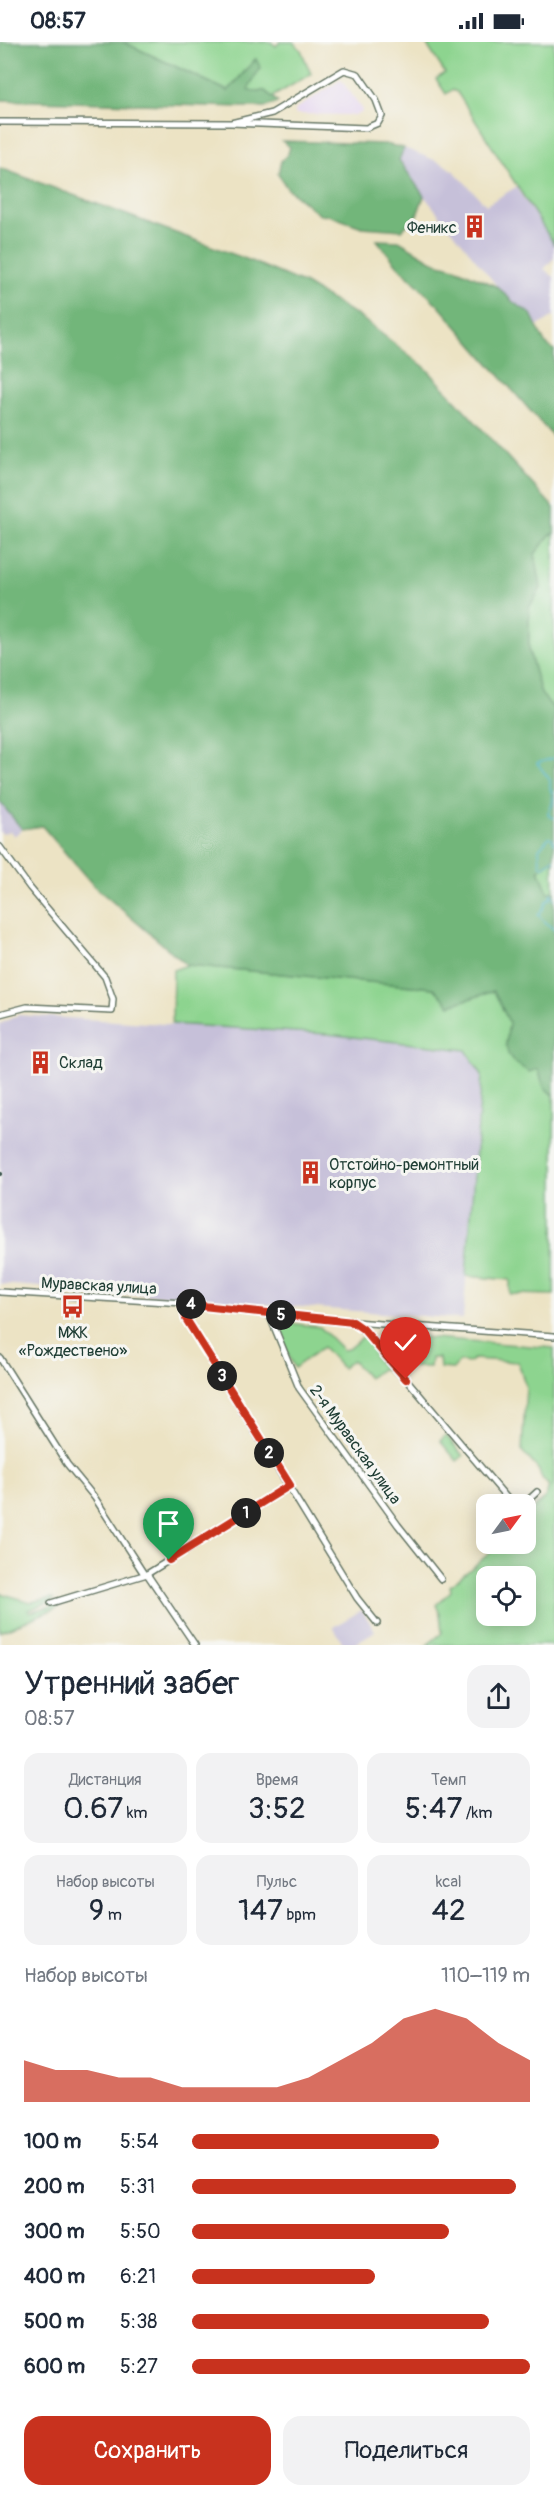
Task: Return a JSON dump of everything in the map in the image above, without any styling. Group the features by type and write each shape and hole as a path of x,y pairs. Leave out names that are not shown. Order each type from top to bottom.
{"street":[{"path":"0,122 231,123 366,128 378,123 381,116 376,100 363,79 358,74 344,70 281,109 264,116 231,123"},
{"path":"281,109 278,120 285,124"},
{"path":"0,847 30,888 105,977 113,999 112,1011 40,1007 19,1008 0,1014"},
{"name":"Муравская улица","path":"0,1292 184,1304 353,1322 554,1335"},
{"path":"184,1304 186,1319 290,1485 357,1598 377,1623"},
{"name":"2-я Муравская улица","path":"269,1314 299,1388 398,1525 441,1579"},
{"path":"353,1322 369,1335 504,1494"},
{"path":"0,1358 67,1464 95,1498 195,1645"},
{"path":"51,1603 145,1574 290,1485"}],"shaded area":[{"path":"341,80 363,110 361,113 356,115 295,114 296,109"},
{"path":"404,148 442,163 455,172 486,205 516,187 554,244 554,258 544,269 554,277 554,316 538,326 531,314 513,302 498,287 424,196 399,159"},
{"path":"0,802 22,829 14,836 10,831 2,834 0,831"},
{"path":"18,1015 327,1034 466,1050 482,1075 463,1319 194,1299 191,1294 192,1287 180,1287 177,1297 0,1284 0,1024"},
{"path":"362,1610 375,1631 353,1645 344,1645 333,1627"}],"green space":[{"path":"0,42 123,42 228,91 256,59 260,67 248,89 265,91 278,102 267,107 242,107 0,100"},
{"path":"123,42 271,42 276,46 280,42 293,42 301,50 311,74 272,97 265,91 248,89 260,68 255,59 228,91"},
{"path":"425,42 554,42 554,244 457,92 452,90 446,94 436,79 445,73"},
{"path":"282,141 385,144 404,148 399,160 424,196 417,215 402,230 362,227 328,215 320,215 287,188 278,174 281,161 288,154 290,147"},
{"path":"0,168 246,259 305,284 360,317 426,368 554,508 554,533 535,554 541,588 529,607 529,651 541,694 554,709 554,864 553,859 539,870 548,892 554,892 554,1096 544,1087 538,1069 529,1072 514,1062 508,1054 506,1045 509,1022 494,991 450,1005 434,988 187,965 94,886 42,826 22,829 0,802"},
{"path":"377,240 399,241 436,263 455,268 498,287 513,302 531,314 545,343 554,350 554,438 439,306 397,265"},
{"path":"554,533 554,709 541,694 529,651 529,607 541,588 535,554"},
{"path":"553,859 554,892 548,893 539,870"},
{"path":"187,965 434,988 450,1005 494,991 509,1022 506,1045 538,1069 544,1087 554,1096 554,1295 510,1294 510,1280 466,1276 482,1075 466,1050 327,1034 172,1024 173,970"},
{"path":"274,1321 320,1327 343,1350 348,1349 365,1335 401,1377 397,1380 383,1368 368,1378 352,1360 342,1368 323,1347 294,1368"},
{"path":"386,1334 554,1348 554,1645 427,1645 442,1633 440,1614 436,1605 451,1591 450,1586 489,1554 536,1554 536,1506 546,1496 549,1486 522,1451 526,1387 518,1362 474,1359 468,1363 460,1361 453,1369 440,1368 439,1358 431,1358 430,1367 402,1367 379,1338"},
{"path":"446,1435 463,1456 457,1461 440,1441"},
{"path":"0,1593 31,1602 52,1598 54,1600 28,1610 30,1612 77,1599 0,1632"}],"waterway":[{"path":"554,758 537,763 550,780 553,801 548,813 554,818"},
{"path":"554,843 549,837 539,849 542,867 554,859"},
{"path":"554,900 551,893 550,899 538,915 554,930"}],"place":[{"name":"Феникс","path":"475,227"},
{"name":"Склад","path":"41,1062"},
{"name":"Отстойно-ремонтный корпус","path":"311,1173"},
{"name":"МЖК «Рождествено»","path":"73,1307"}],"route":[{"path":"169,1560 290,1485 186,1319 184,1304 359,1324 406,1379"}]}
